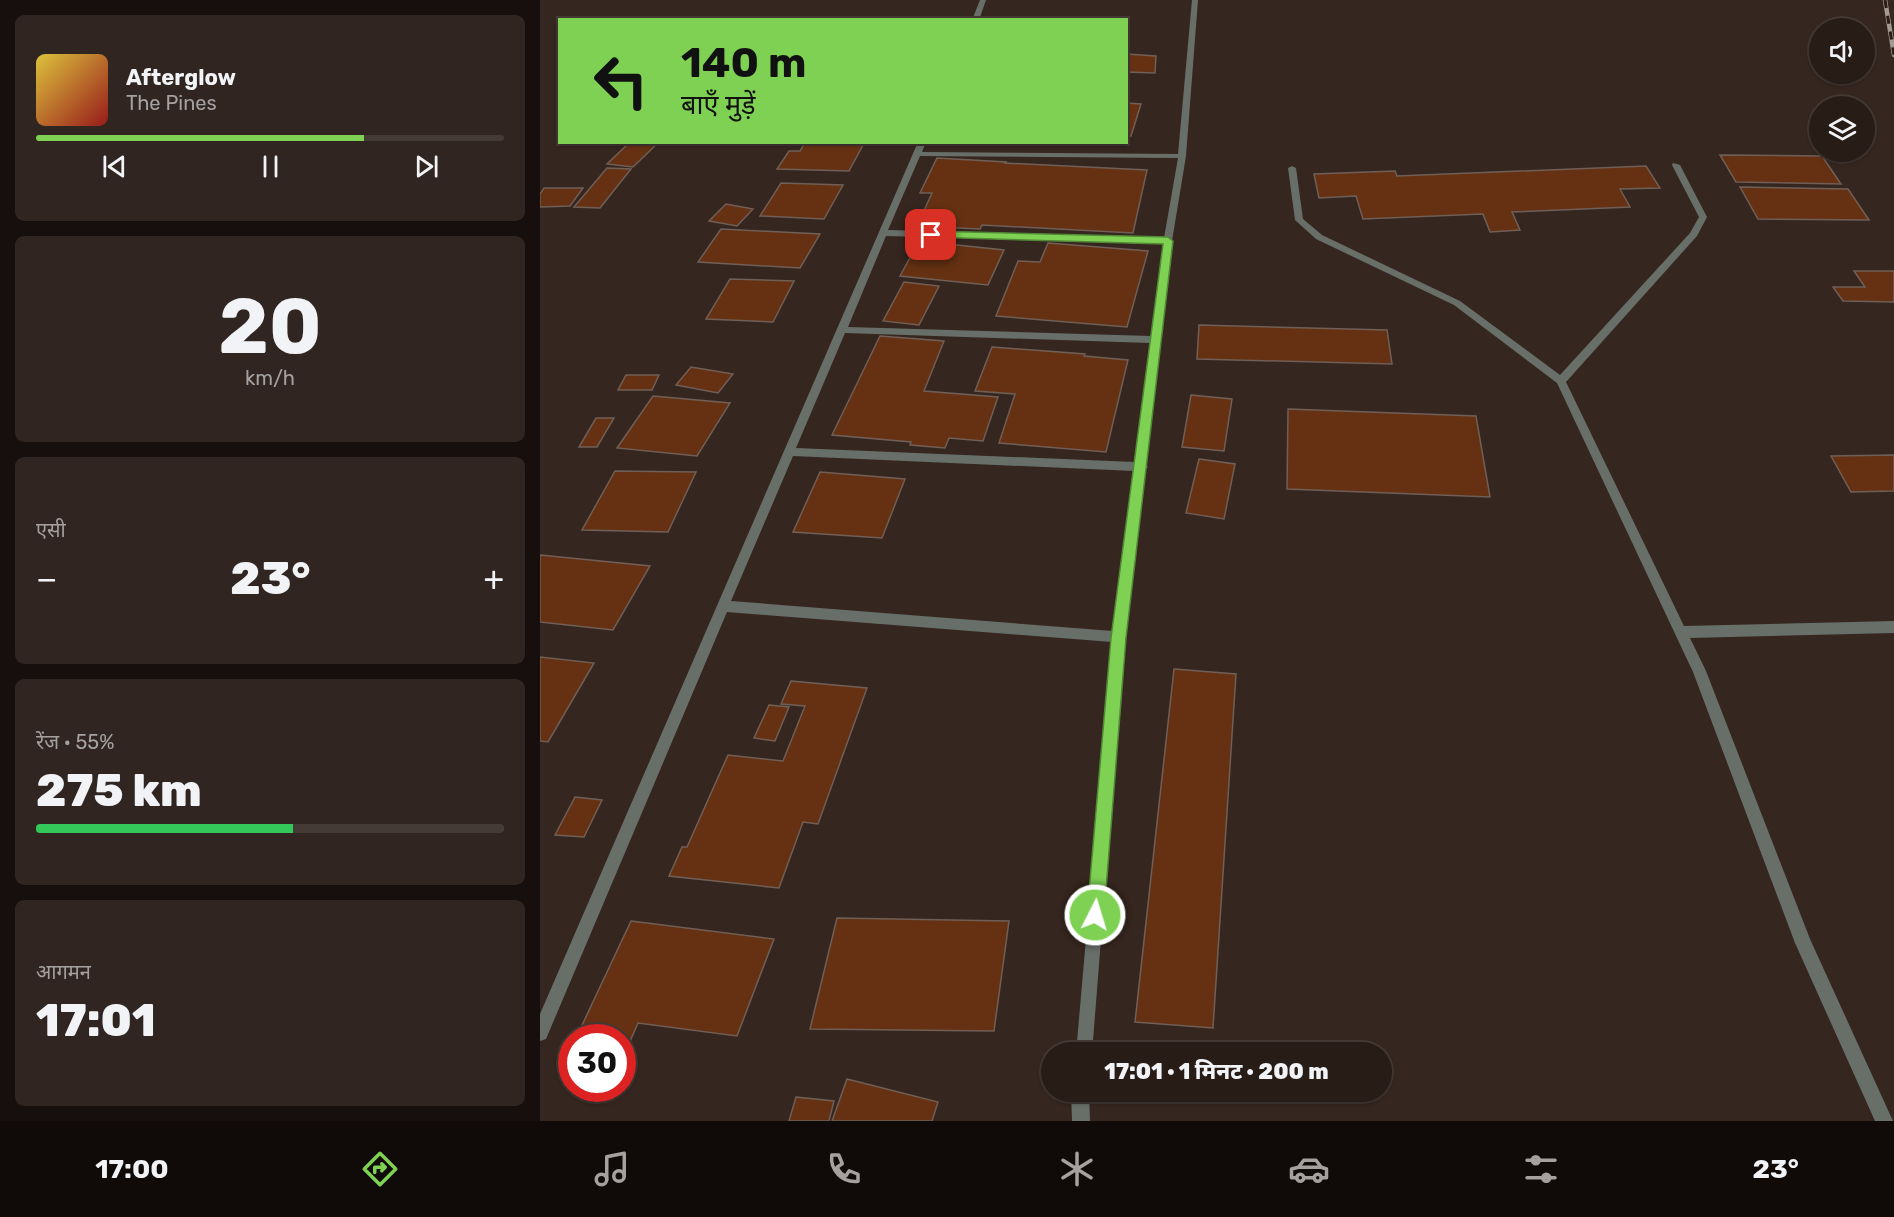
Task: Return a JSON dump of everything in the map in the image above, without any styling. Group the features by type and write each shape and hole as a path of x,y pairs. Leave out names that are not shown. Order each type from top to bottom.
{"street":[{"path":"976,18 983,0"},
{"path":"1085,1042 1119,638 1142,467 1155,340 1182,156 1195,0"},
{"path":"540,1033 920,148 1182,156"},
{"path":"1561,381 1694,234 1699,225 1703,217 1676,165"},
{"path":"1292,168 1299,220 1319,237 1457,303 1561,381 1699,671 1803,943 1884,1121"},
{"path":"883,233 1168,241"},
{"path":"842,330 1155,340"},
{"path":"789,452 1142,467"},
{"path":"724,606 1119,638"},
{"path":"1681,632 1894,627"},
{"path":"1080,1102 1081,1121"}],"building":[{"path":"1128,54 1156,56 1155,73 1128,72"},
{"path":"1128,103 1141,104 1131,136 1128,136"},
{"path":"628,144 657,144 633,167 607,164"},
{"path":"804,144 863,145 849,171 777,169 789,151 800,151"},
{"path":"1720,155 1809,156 1809,162 1826,162 1841,184 1736,182"},
{"path":"937,158 1147,170 1133,233 982,225 980,229 917,226 932,193 920,193"},
{"path":"1646,166 1660,188 1620,189 1630,207 1512,212 1520,230 1490,232 1483,214 1363,219 1356,196 1319,198 1314,174 1395,171 1397,176"},
{"path":"607,168 631,169 600,208 574,207"},
{"path":"781,183 843,185 824,219 760,216"},
{"path":"1740,187 1848,189 1869,220 1758,219"},
{"path":"544,188 583,188 570,206 540,207 540,194"},
{"path":"726,204 753,209 737,226 709,221"},
{"path":"721,229 820,234 800,268 698,262"},
{"path":"919,241 1004,250 988,285 900,276"},
{"path":"1048,243 1148,251 1127,327 996,316 1018,261 1040,262"},
{"path":"1854,271 1894,271 1894,302 1843,301 1833,287 1865,287"},
{"path":"730,279 794,281 773,322 706,319"},
{"path":"904,282 939,286 919,325 883,321"},
{"path":"1199,325 1387,330 1392,364 1197,359"},
{"path":"880,336 944,341 924,391 998,397 983,441 949,438 945,448 910,445 911,442 832,435"},
{"path":"992,347 1085,354 1084,356 1128,360 1106,452 999,443 1015,394 975,391"},
{"path":"691,367 733,374 718,393 676,385"},
{"path":"626,375 659,375 652,390 618,390"},
{"path":"1191,395 1232,399 1224,451 1182,447"},
{"path":"653,396 730,403 697,456 617,448"},
{"path":"1288,409 1476,416 1490,497 1287,489"},
{"path":"596,418 614,418 597,447 579,447"},
{"path":"1894,455 1894,491 1851,492 1831,456"},
{"path":"1199,459 1235,464 1224,519 1186,513"},
{"path":"615,471 696,472 668,532 582,530"},
{"path":"820,472 905,479 882,538 793,532"},
{"path":"540,555 650,566 613,630 540,622"},
{"path":"540,657 594,663 548,742 540,741"},
{"path":"1174,669 1236,674 1213,1028 1135,1022"},
{"path":"791,681 867,688 818,824 803,822 779,888 669,876 682,847 687,847 728,755 783,761 805,706 781,704"},
{"path":"769,705 789,707 775,741 754,738"},
{"path":"575,797 602,800 584,837 555,835"},
{"path":"837,918 1009,921 994,1031 810,1029"},
{"path":"631,921 774,939 737,1036 638,1023 636,1028 636,1024 583,1024"},
{"path":"847,1079 938,1102 932,1121 832,1121"},
{"path":"796,1097 834,1101 829,1121 789,1121"}],"railway":[{"path":"1885,0 1894,55"}],"route":[{"path":"931,235 1168,241 1142,467 1119,638 1095,915"}]}
